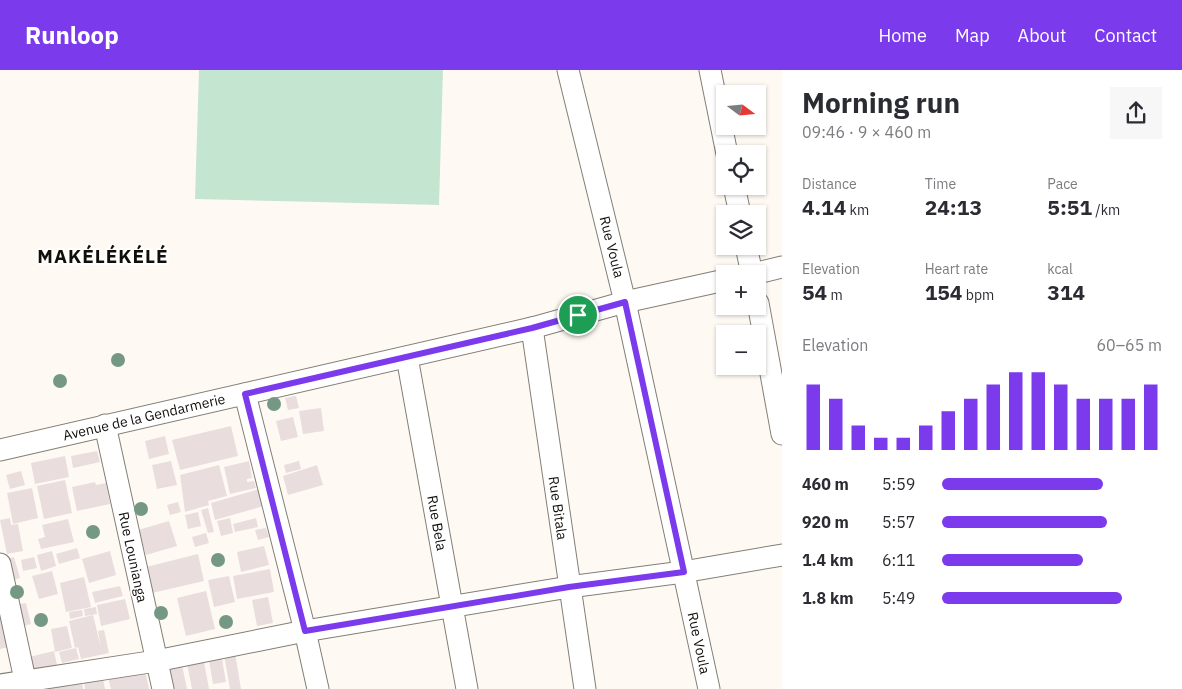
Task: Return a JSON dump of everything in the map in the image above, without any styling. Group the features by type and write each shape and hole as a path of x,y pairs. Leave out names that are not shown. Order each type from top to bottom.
{"street":[{"name":"Rue Voula","path":"568,70 625,302 708,689"},
{"path":"710,70 725,145"},
{"path":"766,271 782,267"},
{"name":"Avenue de la Gendarmerie","path":"0,450 532,328 625,302 716,282"},
{"path":"760,315 782,434"},
{"name":"Rue Bitala","path":"532,328 585,689"},
{"name":"Rue Bela","path":"407,357 467,689"},
{"path":"245,394 318,689"},
{"name":"Rue Lounianga","path":"105,425 163,689"},
{"path":"0,685 27,685 305,631 569,587 684,572 782,555"},
{"path":"0,564 27,685"}],"green space":[{"path":"199,70 443,70 439,205 195,199"}],"building":[{"path":"296,396 299,408 288,410 285,398"},
{"path":"321,408 324,431 303,434 299,411"},
{"path":"293,417 298,437 281,441 276,421"},
{"path":"231,426 238,456 180,470 172,440"},
{"path":"165,436 169,454 149,459 145,441"},
{"path":"97,451 100,462 73,468 71,456"},
{"path":"65,456 69,477 35,484 31,463"},
{"path":"171,461 177,485 157,489 152,465"},
{"path":"249,461 252,478 247,479 247,482 254,481 256,488 230,494 224,467"},
{"path":"299,461 301,469 286,473 284,465"},
{"path":"219,465 227,496 208,501 209,505 185,512 180,475"},
{"path":"317,465 323,485 288,495 283,476"},
{"path":"21,471 25,485 10,489 6,475"},
{"path":"65,480 72,513 44,519 37,486"},
{"path":"95,482 96,485 106,483 110,504 77,511 72,487"},
{"path":"32,488 38,518 13,524 7,493"},
{"path":"259,489 264,506 215,520 211,503"},
{"path":"178,502 181,512 170,515 167,505"},
{"path":"208,508 214,532 208,533 201,510"},
{"path":"198,512 201,526 188,529 185,515"},
{"path":"10,518 11,525 18,524 23,551 7,554 0,520"},
{"path":"230,518 233,533 221,536 217,521"},
{"path":"256,518 258,527 235,532 233,524"},
{"path":"68,519 74,542 41,549 38,539 45,537 42,525"},
{"path":"169,521 177,546 146,555 138,530"},
{"path":"266,528 269,537 258,540 255,530"},
{"path":"206,533 209,543 195,547 192,537"},
{"path":"264,546 269,565 241,572 237,552"},
{"path":"77,548 80,558 59,564 56,554"},
{"path":"52,551 56,566 41,571 37,555"},
{"path":"110,551 116,575 89,583 82,559"},
{"path":"198,554 204,581 152,593 146,567"},
{"path":"14,557 20,578 10,581 4,560"},
{"path":"34,557 37,568 23,571 21,560"},
{"path":"270,569 274,592 237,599 233,576"},
{"path":"52,571 58,594 39,599 32,576"},
{"path":"229,576 235,602 214,607 208,580"},
{"path":"84,577 91,607 66,612 60,583"},
{"path":"120,586 123,596 95,603 92,592"},
{"path":"206,591 215,629 186,636 177,598"},
{"path":"268,597 273,623 257,626 252,600"},
{"path":"125,599 130,619 101,626 97,605"},
{"path":"26,603 31,624 20,627 15,605"},
{"path":"0,605 13,646 0,649"},
{"path":"96,607 97,614 85,616 84,609"},
{"path":"82,610 83,616 70,619 69,612"},
{"path":"93,615 101,648 98,631 104,630 109,653 81,659 78,647 75,648 69,621"},
{"path":"67,626 72,648 55,652 51,629"},
{"path":"76,648 79,659 62,663 59,652"},
{"path":"54,651 57,665 32,671 29,657"},
{"path":"221,653 226,682 213,684 208,655"},
{"path":"235,653 241,689 230,689 224,655"},
{"path":"203,656 209,689 192,689 186,659"},
{"path":"182,665 187,689 170,689 167,668"},
{"path":"144,666 149,689 111,689 107,674"},
{"path":"81,676 83,689 35,689"},
{"path":"103,678 105,689 85,689 84,681"}],"district":[{"name":"MAKÉLÉKÉLÉ","path":"103,256"}],"route":[{"path":"625,302 684,572 569,587 305,631 245,394 532,328 578,315 625,302"}]}
